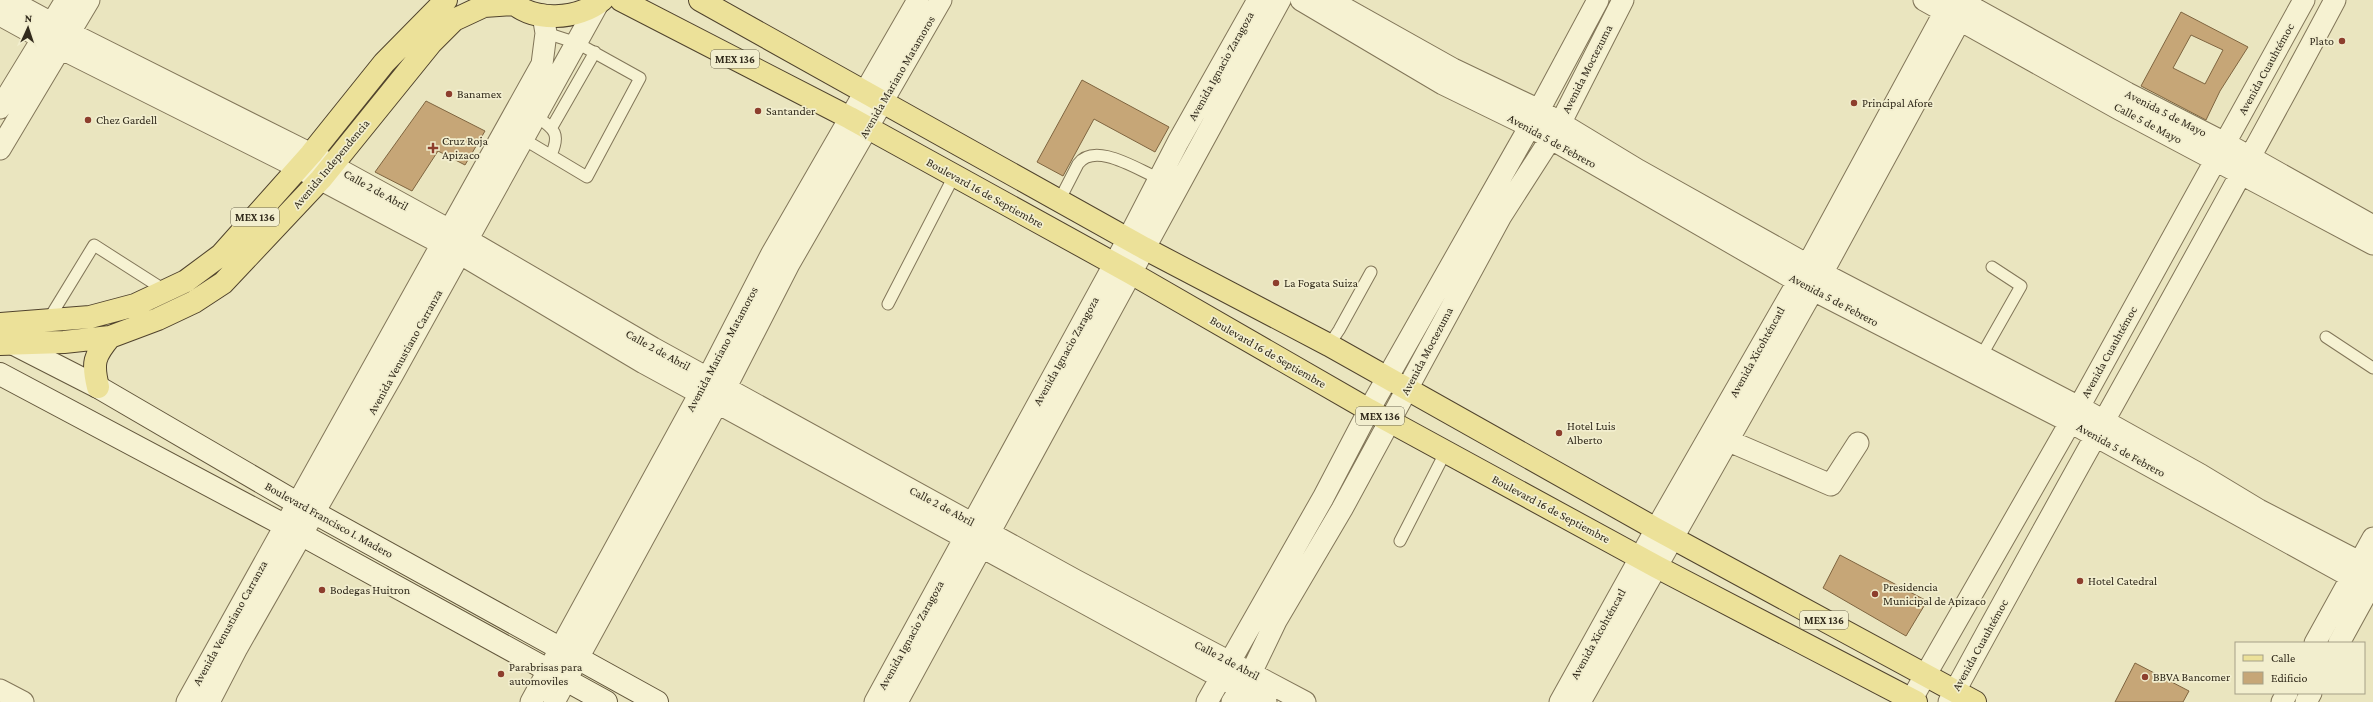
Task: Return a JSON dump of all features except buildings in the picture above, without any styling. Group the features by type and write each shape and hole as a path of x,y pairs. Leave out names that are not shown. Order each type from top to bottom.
{"main road":[{"name":"Avenida Independencia","path":"0,324 47,322 90,317 135,305 186,281 221,255 305,161 384,63 446,0"},
{"name":"Boulevard 16 de Septiembre","path":"621,0 858,123 1123,268 1369,410 1649,562 1912,701"},
{"name":"MEX 136","path":"700,0 1136,244 1328,345 1665,534 1925,675 1952,696 1975,702"},
{"path":"512,2 528,11 545,24 563,16 582,11 601,1"},
{"name":"Avenida Independencia","path":"5,342 64,342 110,337 158,319 194,302 223,283 327,172 431,43 454,20 484,6 512,2"},
{"path":"98,387 94,370 95,358 110,337"},
{"name":"Boulevard Francisco I. Madero","path":"5,342 98,387 306,508 657,702"},
{"path":"0,374 293,530 606,702"}],"street":[{"path":"0,149 56,36 66,0"},
{"path":"0,108 56,36 89,0"},
{"name":"Avenida Ignacio Zaragoza","path":"1229,73 1258,0"},
{"name":"Avenida Ignacio Zaragoza","path":"875,702 916,647 1136,244 1187,146 1229,73 1280,0"},
{"name":"Avenida 5 de Febrero","path":"1301,0 1373,34 1448,76 1534,118 1633,178 1705,230 1810,277 2074,415 2367,577"},
{"name":"Avenida 5 de Febrero","path":"1330,0 1373,34"},
{"name":"Avenida Moctezuma","path":"1241,688 1268,617 1323,498 1387,378 1447,292 1492,212 1534,118 1598,0"},
{"name":"Avenida Moctezuma","path":"1492,212 1555,131 1623,0"},
{"name":"Calle 5 de Mayo","path":"1924,0 1959,6 2123,101 2220,151 2341,218 2373,244"},
{"name":"Avenida Cuauhtémoc","path":"1912,701 1925,675 2074,415 2304,0"},
{"name":"Avenida Cuauhtémoc","path":"1952,696 2247,166 2336,0"},
{"name":"Avenida Venustiano Carranza","path":"306,508 374,365 454,242 524,139 544,122 586,48 601,1"},
{"name":"Avenida Mariano Matamoros","path":"569,653 610,554 662,481 712,390 780,260 927,6"},
{"name":"Avenida Xicohténcatl","path":"1560,702 1606,638 1810,277 1905,101 1959,6"},
{"name":"Calle 2 de Abril","path":"9,10 56,36 327,172 454,242 648,356 977,534 1070,587 1225,669 1241,688 1266,702"},
{"name":"Avenida Venustiano Carranza","path":"187,702 229,644 306,508 393,374 506,129 542,64 545,24"},
{"path":"1581,29 1601,41"},
{"name":"Avenida Ignacio Zaragoza","path":"1136,244 1158,178 1187,146"},
{"name":"Avenida 5 de Febrero","path":"1633,178 1716,212 1810,277"},
{"path":"1705,230 1716,212"},
{"path":"2341,218 2373,226"},
{"name":"Avenida Moctezuma","path":"1207,702 1225,669 1268,617 1342,509 1407,390 1447,292"},
{"path":"374,365 393,374"},
{"path":"1719,437 1831,485 1858,444"},
{"name":"Avenida Mariano Matamoros","path":"531,702 557,675 569,653 629,565 662,481"},
{"path":"1323,498 1342,509"},
{"path":"2339,642 2367,577 2373,538"},
{"path":"610,554 629,565"},
{"path":"2316,642 2367,577"},
{"name":"Avenida Xicohténcatl","path":"1580,702 1606,638"},
{"name":"Avenida Venustiano Carranza","path":"209,702 229,644"},
{"name":"Avenida Ignacio Zaragoza","path":"897,702 916,647"},
{"name":"Avenida Mariano Matamoros","path":"554,702 557,675"},
{"name":"Calle 2 de Abril","path":"1241,688 1305,702"},
{"path":"0,690 23,702"}],"lane":[{"path":"506,129 587,177 640,78 545,24"},
{"path":"544,122 556,136 557,143 551,155"},
{"path":"1060,201 1078,164 1082,159 1091,155 1108,156 1158,178"},
{"path":"888,304 954,176"},
{"path":"47,322 94,245 166,291"},
{"path":"1976,364 2021,286 1992,266"},
{"path":"1328,345 1339,330 1371,272"},
{"path":"2326,337 2373,368"},
{"path":"1400,541 1446,451"}],"place":[{"name":"Plato","path":"2342,41"},
{"name":"Banamex","path":"449,94"},
{"name":"Principal Afore","path":"1854,103"},
{"name":"Santander","path":"758,111"},
{"name":"Chez Gardell","path":"88,120"},
{"name":"Cruz Roja Apizaco","path":"433,148"},
{"name":"La Fogata Suiza","path":"1276,283"},
{"name":"Hotel Luis Alberto","path":"1559,433"},
{"name":"Hotel Catedral","path":"2080,581"},
{"name":"Bodegas Huitron","path":"322,590"},
{"name":"Presidencia Municipal de Apizaco","path":"1875,594"},
{"name":"Parabrisas para automoviles","path":"501,674"},
{"name":"BBVA Bancomer","path":"2145,677"}]}
